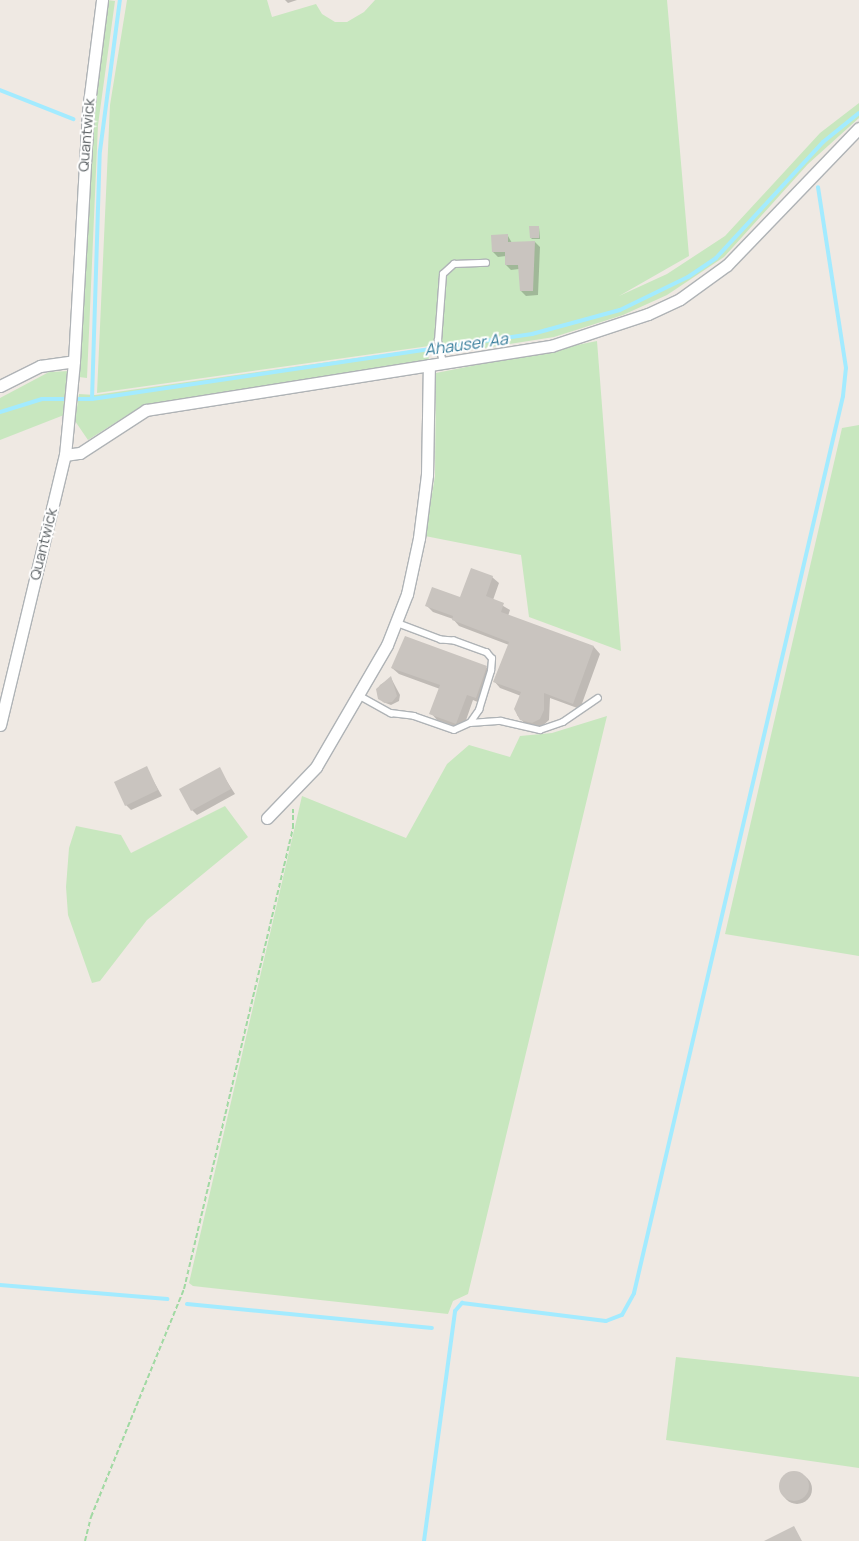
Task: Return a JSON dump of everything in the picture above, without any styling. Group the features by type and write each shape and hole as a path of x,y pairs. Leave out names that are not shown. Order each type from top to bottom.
{"street":[{"name":"Quantwick","path":"0,725 64,455 71,407 87,120 102,0"},
{"path":"64,455 80,453 146,410 429,365 441,360 579,339 680,299 704,284 750,244 836,148 859,128"},
{"path":"0,386 40,366 74,361"},
{"path":"267,818 316,767 358,695 396,622 407,594 419,538 429,437 429,365"}],"lane":[{"path":"441,360 438,341 441,284 445,270 454,264 486,263"},
{"path":"396,622 441,640 454,641 486,653 492,660 479,710 470,723"},
{"path":"358,695 391,712 414,716 454,730 470,723 501,720 540,730 563,722 598,698"}],"path":[{"path":"84,1541 90,1517 184,1288 293,828 292,804 287,799"}],"green space":[{"path":"107,0 115,1 98,125 87,378 79,377 89,158"},
{"path":"127,0 267,0 272,17 316,4 322,14 335,22 347,22 364,12 375,0 667,0 689,256 619,296 667,274 725,236 820,133 859,103 859,118 808,164 724,257 667,295 623,315 554,337 440,355 439,342 429,346 97,393 110,105"},
{"path":"597,341 621,651 529,617 521,555 425,536 435,476 436,373"},
{"path":"428,348 429,362 146,408 129,414 88,440 75,421 79,394 95,395"},
{"path":"69,371 64,415 0,440 0,398 49,372"},
{"path":"859,425 859,956 725,934 842,428"},
{"path":"607,716 468,1294 453,1301 448,1314 193,1286 189,1283 302,796 406,838 447,764 469,745 510,757 520,736 552,733"},
{"path":"225,806 248,837 147,920 100,981 92,983 68,915 66,887 69,848 76,826 121,835 131,853"},
{"path":"676,1357 859,1377 859,1468 666,1440"}],"building":[{"path":"529,226 539,226 539,238 530,238"},
{"path":"508,234 508,242 535,241 533,291 520,291 518,265 505,265 505,252 492,252 491,235"},
{"path":"471,568 493,576 486,596 504,603 501,612 594,646 573,704 544,693 544,710 540,719 532,723 520,720 514,709 521,692 493,682 509,642 452,620 453,616 425,606 432,587 460,597"},
{"path":"405,636 487,666 476,698 467,695 456,724 429,714 440,685 391,668"},
{"path":"391,676 397,696 392,702 385,703 378,699 376,689"},
{"path":"147,766 158,790 125,806 114,782"},
{"path":"220,767 231,789 191,811 179,789"},
{"path":"794,1471 800,1472 808,1480 808,1492 800,1500 794,1501 788,1500 780,1492 779,1486 780,1480 788,1472"},
{"path":"794,1526 802,1541 764,1541"}],"waterway":[{"path":"92,399 100,151 120,0"},
{"path":"0,90 73,119"},
{"name":"Ahauser Aa","path":"0,412 42,399 92,399 532,334 620,310 688,277 716,258 823,142 859,113"},
{"path":"424,1541 455,1311 462,1303 606,1321 622,1315 634,1293 843,396 846,368 818,187"},
{"path":"0,1285 167,1299"},
{"path":"187,1304 432,1328"}]}
